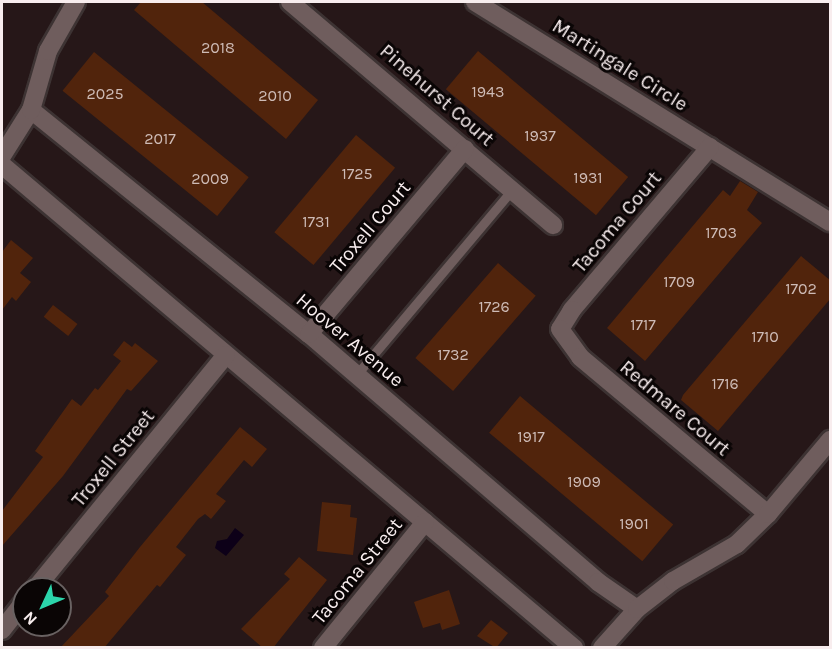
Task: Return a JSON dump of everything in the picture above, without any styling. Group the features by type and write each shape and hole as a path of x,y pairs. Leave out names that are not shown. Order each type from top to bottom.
{"street":[{"path":"2,156 31,110 48,51 76,2"},
{"name":"Pinehurst Court","path":"290,2 553,225"},
{"name":"Martingale Circle","path":"475,2 831,222"},
{"name":"Hoover Avenue","path":"31,110 309,334 598,582 637,609"},
{"name":"Tacoma Court","path":"560,329 572,310 710,147"},
{"name":"Troxell Court","path":"309,334 465,149"},
{"path":"2,165 574,648"},
{"name":"Redmare Court","path":"560,329 580,357 768,514"},
{"name":"Troxell Street","path":"45,577 226,354"},
{"path":"602,648 637,609 673,581 737,544 768,514 831,440"},
{"name":"Tacoma Street","path":"323,648 425,522"},
{"path":"2,630 12,617"}],"lane":[{"path":"357,374 512,190"}],"shaded area":[{"path":"235,528 244,535 226,556 215,548 217,541 227,539"}],"building":[{"path":"141,2 202,2 318,100 286,139 134,10"},
{"path":"478,51 628,177 596,215 446,89"},
{"path":"94,52 249,177 217,216 63,91"},
{"path":"356,135 395,168 313,265 274,232"},
{"path":"740,181 758,192 747,210 762,223 645,361 607,328 723,190 730,196"},
{"path":"11,240 33,258 20,273 31,282 16,301 12,297 2,310 2,252"},
{"path":"801,256 831,281 831,298 718,431 681,400 683,395"},
{"path":"498,263 536,296 453,391 415,358"},
{"path":"53,305 77,324 68,336 44,317"},
{"path":"124,341 132,347 135,343 158,361 131,391 127,389 63,476 2,546 2,511 43,457 35,451 72,399 81,406 95,388 98,390 121,361 113,355"},
{"path":"520,396 673,525 642,561 489,433"},
{"path":"240,427 267,449 252,467 244,460 216,494 226,501 211,519 205,514 198,519 176,547 186,555 160,587 157,585 104,648 60,648 109,596 105,592"},
{"path":"322,502 351,505 350,517 357,518 353,555 317,551"},
{"path":"299,557 327,580 273,648 263,648 241,629 290,579 284,574"},
{"path":"449,590 460,624 442,630 440,623 423,628 414,602"},
{"path":"491,620 508,633 496,648 477,636"}]}
